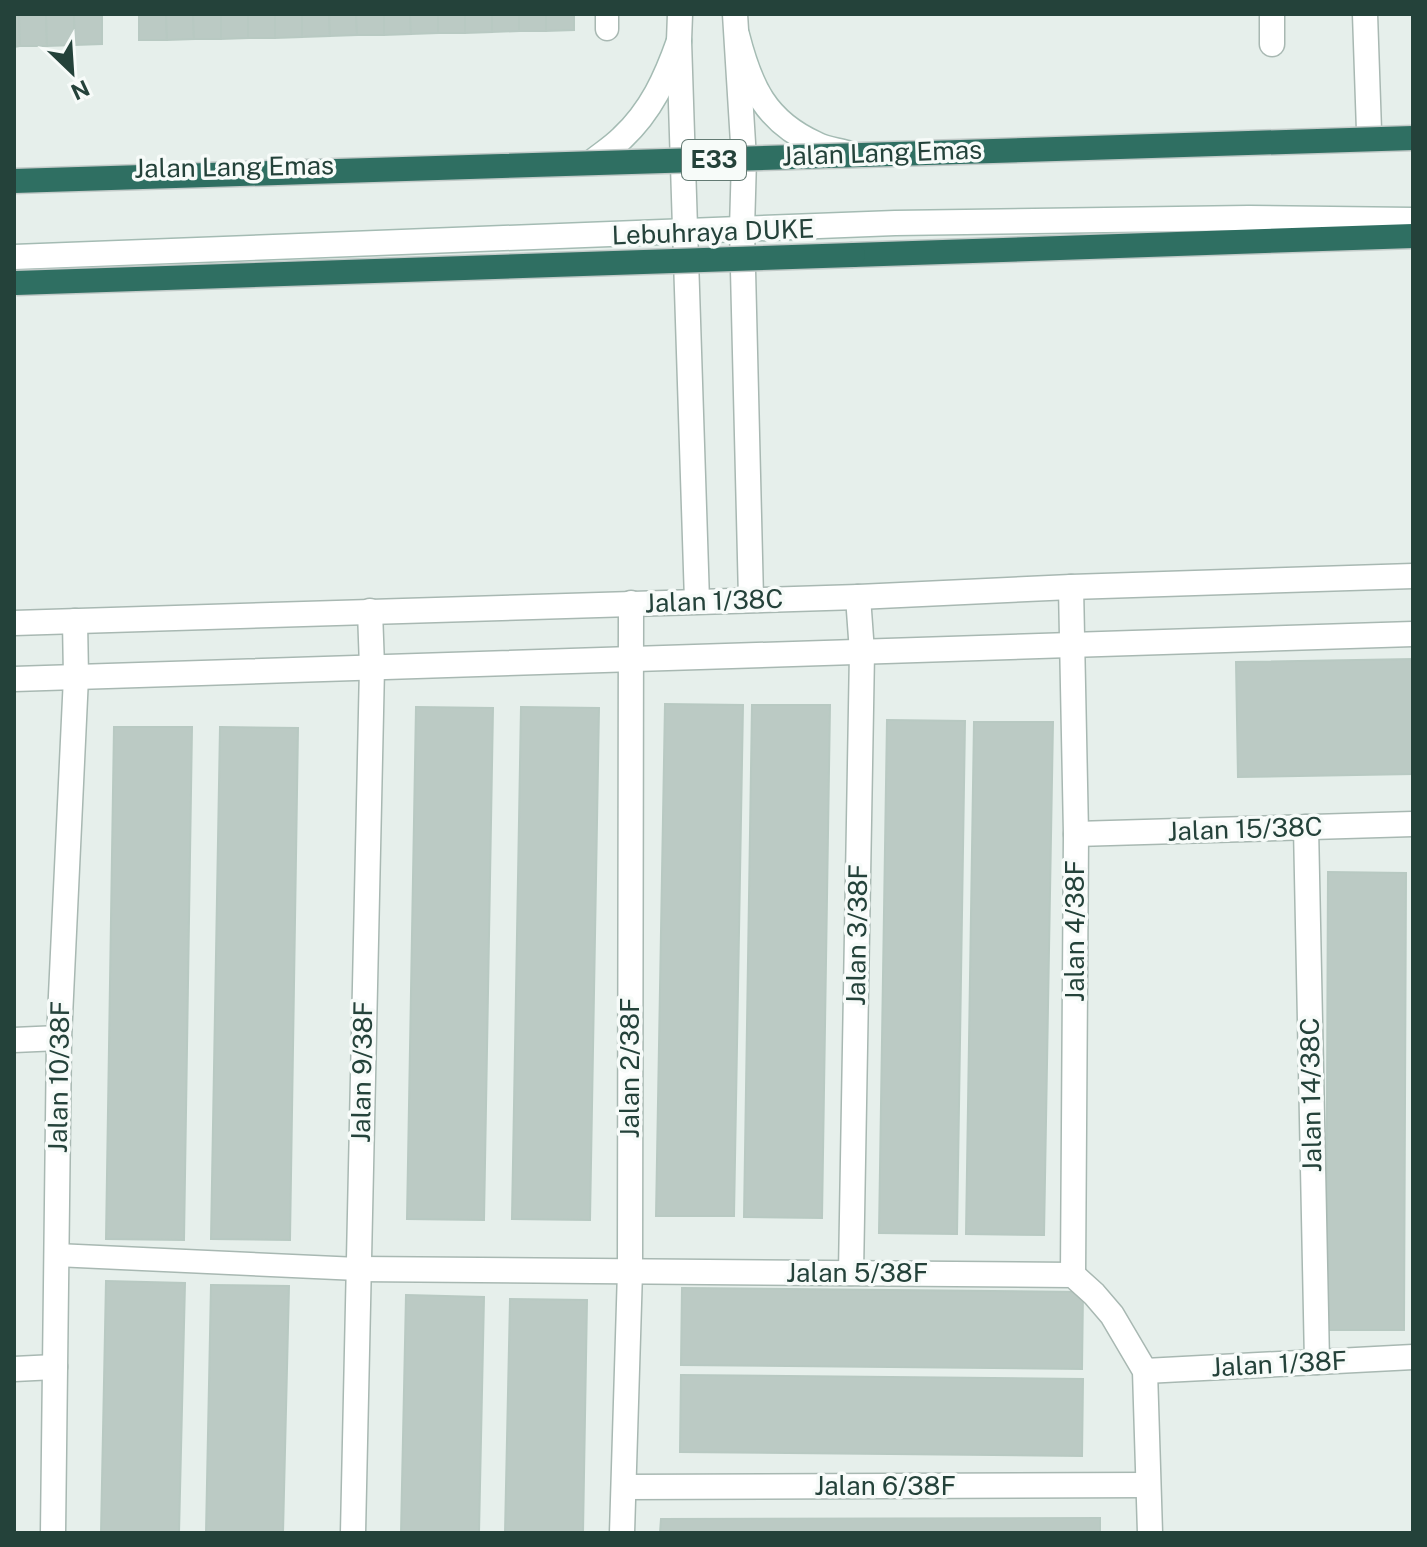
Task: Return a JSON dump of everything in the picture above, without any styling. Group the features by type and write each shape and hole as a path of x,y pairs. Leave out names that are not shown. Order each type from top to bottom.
{"highway":[{"name":"E33","path":"14,181 1413,138"},
{"name":"Lebuhraya DUKE","path":"14,283 1413,236"}],"street":[{"path":"680,14 697,601"},
{"path":"1272,14 1272,44"},
{"path":"1365,14 1369,131"},
{"path":"736,24 746,71 762,102 787,128 818,146 853,154"},
{"path":"736,24 744,159 742,229 751,599"},
{"path":"592,162 622,138 648,110 667,77 679,41"},
{"name":"Jalan Lang Emas","path":"14,170 744,159 1413,128"},
{"path":"14,257 895,223 1249,218 1413,220"},
{"name":"Jalan 1/38C","path":"14,623 1413,576"},
{"name":"Jalan 4/38F","path":"1071,587 1076,834 1073,1275"},
{"name":"Jalan 3/38F","path":"851,1273 862,652 858,597"},
{"name":"Jalan 2/38F","path":"622,1533 630,1271 631,603"},
{"name":"Jalan 9/38F","path":"353,1533 372,667 370,611"},
{"name":"Jalan 10/38F","path":"53,1533 59,1038 76,677 75,621"},
{"path":"14,679 1413,634"},
{"name":"Jalan 15/38C","path":"1076,834 1413,824"},
{"name":"Jalan 14/38C","path":"1306,827 1317,1362"},
{"path":"14,1040 59,1038"},
{"name":"Jalan 5/38F","path":"358,1269 1073,1275"},
{"path":"1073,1275 1112,1315 1145,1371 1150,1533"},
{"name":"Jalan 1/38F","path":"1145,1371 1413,1357"},
{"path":"14,1369 55,1367"},
{"name":"Jalan 6/38F","path":"624,1487 1147,1485"}],"lane":[{"path":"56,1255 358,1269"}],"building":[{"path":"14,14 19,14 20,46 14,47"},
{"path":"19,14 46,14 47,46 20,46"},
{"path":"46,14 74,14 75,45 47,46"},
{"path":"74,14 102,14 102,44 75,45"},
{"path":"139,14 166,14 167,40 139,40"},
{"path":"166,14 193,14 194,39 167,40"},
{"path":"193,14 221,14 221,39 194,39"},
{"path":"221,14 248,14 248,38 221,39"},
{"path":"248,14 275,14 275,38 248,38"},
{"path":"275,14 302,14 302,37 275,38"},
{"path":"302,14 329,14 330,36 302,37"},
{"path":"329,14 356,14 357,35 330,36"},
{"path":"356,14 384,14 384,35 357,35"},
{"path":"384,14 410,14 411,34 384,35"},
{"path":"410,14 438,14 438,33 411,34"},
{"path":"438,14 465,14 465,33 438,33"},
{"path":"465,14 492,14 492,32 465,33"},
{"path":"492,14 519,14 519,31 492,32"},
{"path":"519,14 546,14 546,31 519,31"},
{"path":"546,14 574,14 574,30 546,31"},
{"path":"1413,659 1413,774 1238,777 1236,662"},
{"path":"665,704 743,705 734,1216 656,1216"},
{"path":"752,705 830,705 822,1218 744,1217"},
{"path":"416,707 493,708 484,1220 407,1219"},
{"path":"521,707 599,708 590,1220 512,1219"},
{"path":"887,720 965,721 957,1234 879,1233"},
{"path":"974,722 1053,722 1044,1235 966,1234"},
{"path":"114,727 192,727 184,1240 106,1239"},
{"path":"220,727 298,728 290,1240 211,1239"},
{"path":"1328,872 1406,873 1404,1330 1326,1330"},
{"path":"106,1281 185,1283 179,1533 101,1533"},
{"path":"211,1285 289,1286 283,1533 206,1533"},
{"path":"682,1288 1083,1292 1082,1369 681,1365"},
{"path":"406,1295 484,1297 479,1533 401,1533"},
{"path":"510,1299 587,1300 583,1533 505,1533"},
{"path":"681,1375 1083,1379 1082,1456 680,1452"},
{"path":"1100,1518 1100,1533 660,1533 661,1519"}]}
